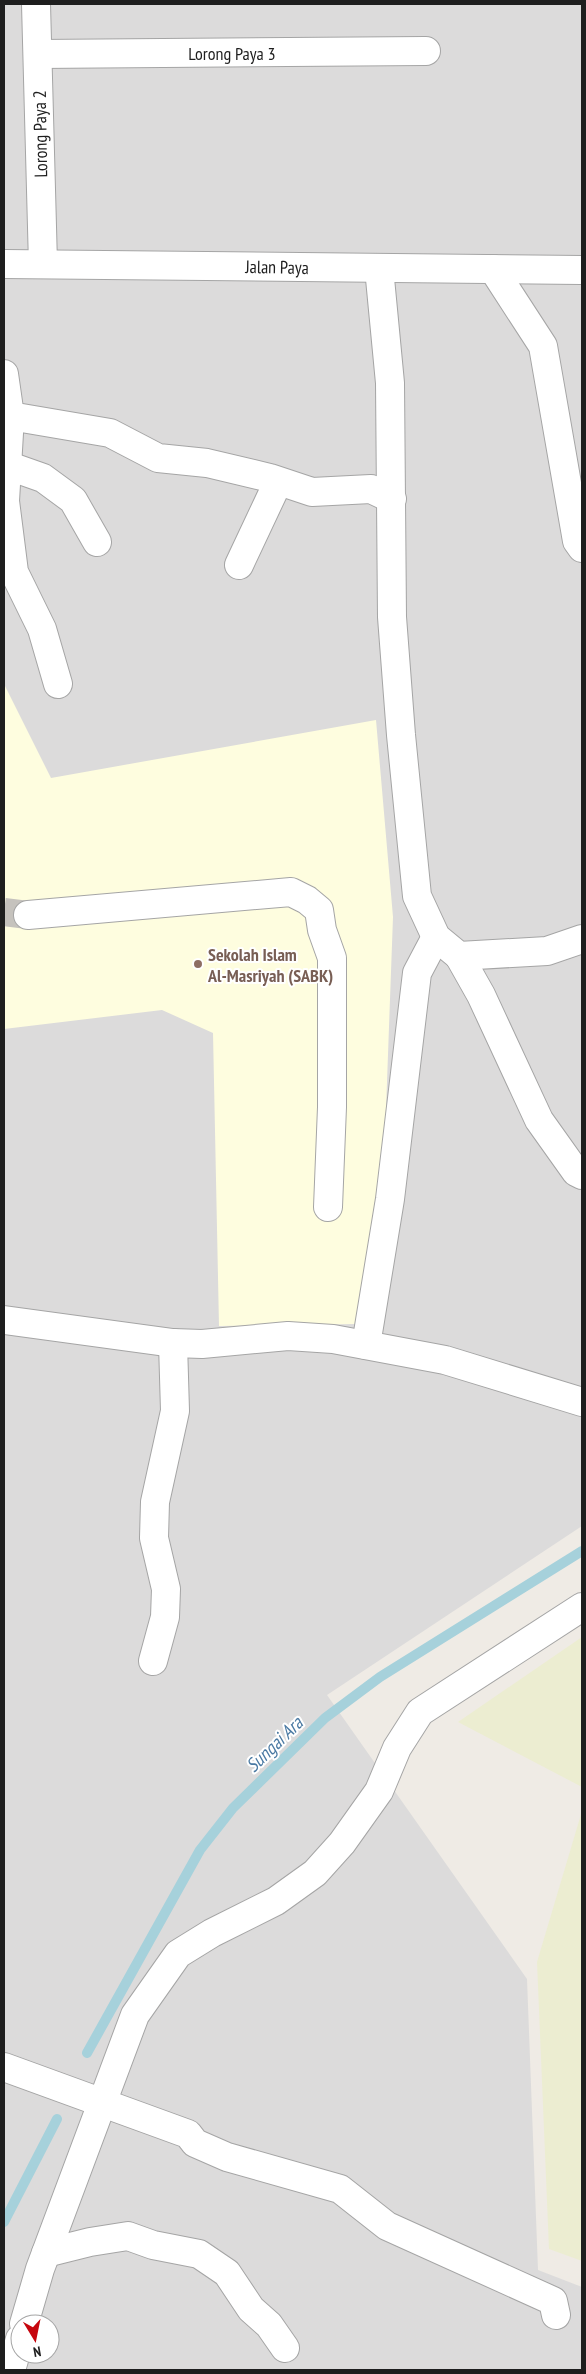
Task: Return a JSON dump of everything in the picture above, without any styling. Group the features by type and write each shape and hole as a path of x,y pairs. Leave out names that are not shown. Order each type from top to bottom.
{"street":[{"name":"Lorong Paya 2","path":"36,4 43,264"},
{"name":"Lorong Paya 3","path":"38,54 426,52"},
{"name":"Jalan Paya","path":"4,264 582,270"},
{"path":"379,268 390,383 392,617 417,896 436,937 459,956 481,995 539,1120 576,1172 582,1175"},
{"path":"493,269 543,346 577,541 582,548"},
{"path":"4,374 10,416 5,500 14,572 42,629 58,684"},
{"path":"10,416 110,433 158,458 207,463 312,492 371,489 392,499"},
{"path":"8,466 43,478 73,500 97,542"},
{"path":"239,565 278,482"},
{"path":"28,915 291,892 307,900 319,910 322,930 332,958 332,1107 328,1207"},
{"path":"366,1345 390,1199 417,973 436,937"},
{"path":"459,956 547,951 582,938"},
{"path":"4,1320 173,1344 202,1344 288,1336 333,1339 445,1360 582,1402"},
{"path":"152,1661 165,1617 166,1589 154,1538 155,1502 175,1411 173,1344"},
{"path":"27,2314 46,2253 134,2015 178,1954 212,1933 276,1901 315,1873 342,1843 379,1791 397,1748 420,1712 582,1607"},
{"path":"4,2067 100,2104 188,2134 195,2143 227,2157 340,2189 387,2226 553,2301 556,2315"},
{"path":"46,2253 90,2242 128,2236 153,2245 199,2254 227,2273 252,2308 269,2325 285,2348"}],"shaded area":[{"path":"4,4 582,4 582,1526 327,1695 527,1979 538,2270 582,2287 582,2370 4,2370"},
{"name":"Sekolah Islam Al-Masriyah (SABK)","path":"4,684 51,778 376,720 393,917 385,1137 356,1324 219,1326 213,1033 162,1010 4,1029"},
{"path":"582,1637 582,1787 458,1722"},
{"path":"582,1811 582,2261 549,2249 537,1962"}],"waterway":[{"name":"Sungai Ara","path":"87,2053 200,1850 233,1808 325,1718 380,1677 582,1551"},
{"name":"Sungai Ara","path":"4,2222 57,2119"}],"tunnel":[{"path":"4,912 28,915"}],"place":[{"name":"Sekolah Islam Al-Masriyah (SABK)","path":"198,964"}]}
